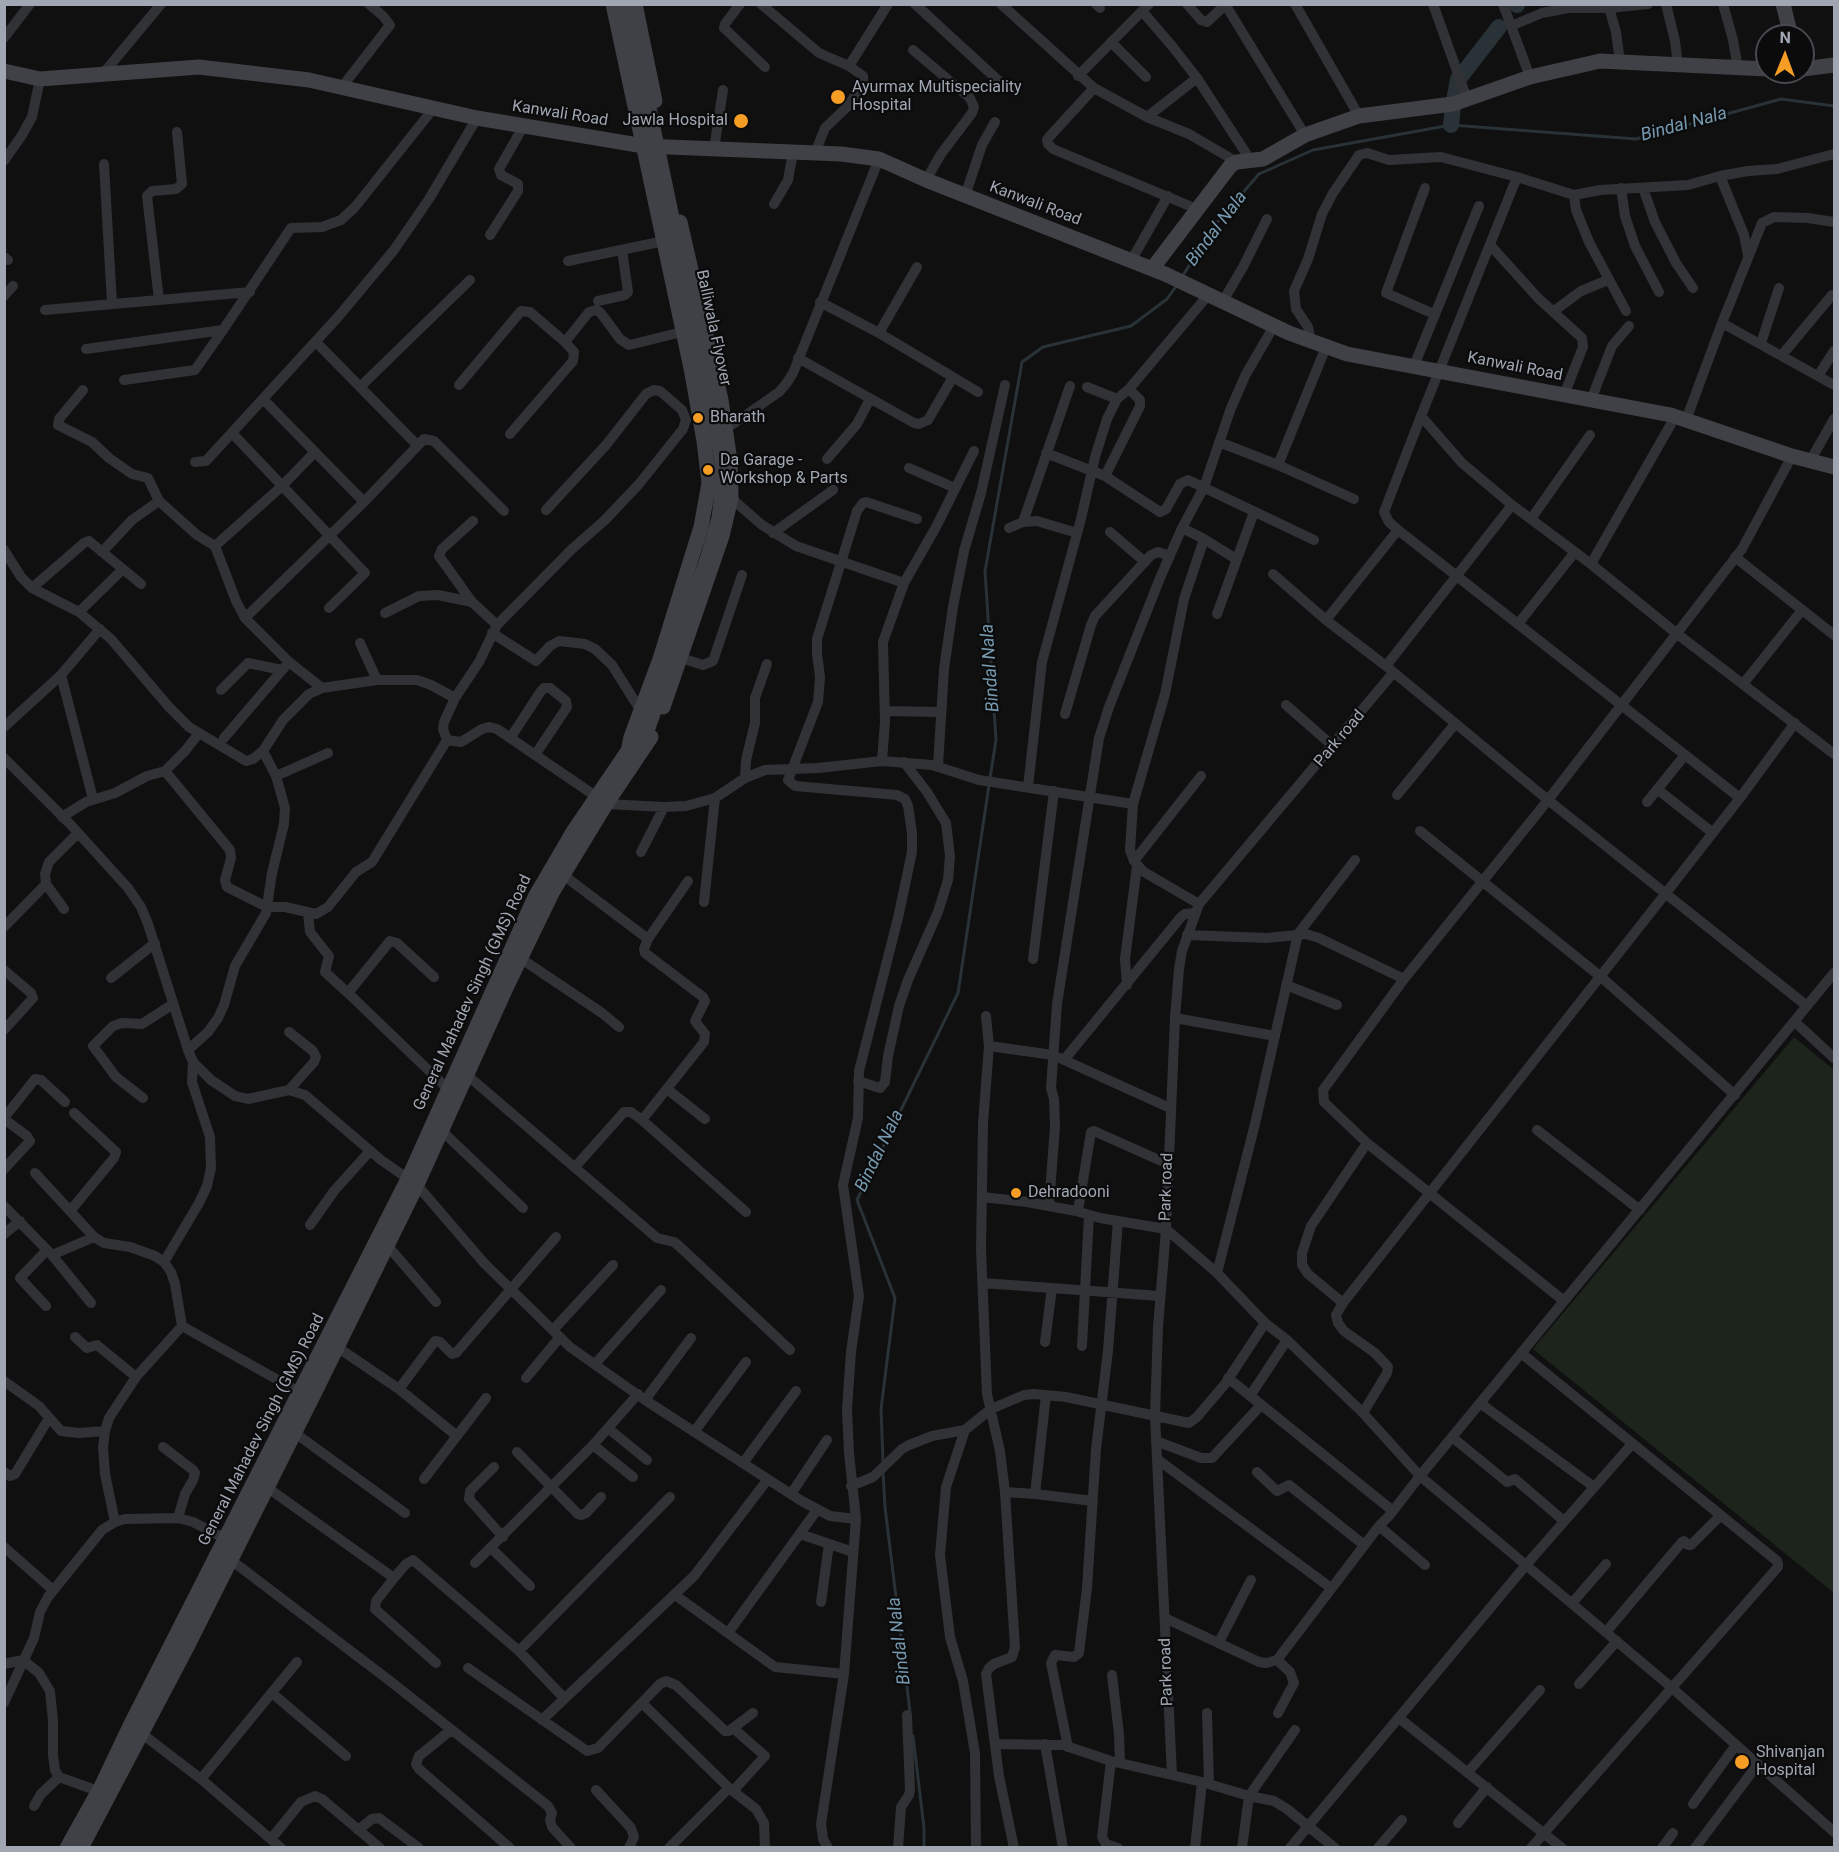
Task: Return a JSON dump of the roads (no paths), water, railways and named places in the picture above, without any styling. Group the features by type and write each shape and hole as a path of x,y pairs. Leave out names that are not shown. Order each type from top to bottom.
{"street":[{"path":"4,38 30,4"},
{"path":"102,75 161,4"},
{"path":"342,87 390,25 369,4"},
{"name":"General Mahadev Singh (GMS) Road","path":"613,4 704,441 708,483 701,526 660,659 631,737 635,749"},
{"name":"Balliwala Flyover","path":"622,4 703,392 712,447 715,487 708,526 635,749"},
{"name":"Balliwala Flyover","path":"627,4 722,464 719,518 706,560 635,749"},
{"name":"General Mahadev Singh (GMS) Road","path":"66,1848 98,1791 301,1393 413,1182 448,1089 535,897 573,832 602,800 635,749 647,745 681,658 722,536 731,498 726,429 635,4"},
{"path":"740,4 724,28 765,67"},
{"path":"761,4 814,49 849,66 863,76 863,83 843,111 825,128 815,153"},
{"path":"915,4 1000,83"},
{"path":"1001,4 1078,76 1094,88 1147,117 1189,134 1244,161"},
{"path":"1187,4 1204,22 1209,21 1225,5 1305,135"},
{"path":"1295,4 1359,116"},
{"path":"1433,4 1467,99"},
{"path":"1511,26 1550,11 1648,4"},
{"path":"1666,4 1678,65"},
{"path":"1723,4 1738,68"},
{"path":"1783,4 1788,24"},
{"path":"849,66 887,5"},
{"path":"1609,6 1616,32 1620,62"},
{"path":"1507,7 1511,26 1530,77"},
{"path":"1078,76 1145,8 1197,78 1244,161"},
{"path":"1111,42 1146,77"},
{"path":"623,53 644,48"},
{"path":"914,50 970,98 974,107 972,114 950,140 926,180"},
{"path":"1158,271 1197,209 1231,165 1263,159 1305,135 1359,116 1453,104 1530,77 1600,61 1755,69"},
{"path":"1815,67 1834,65"},
{"name":"Kanwali Road","path":"4,71 40,79 199,67 309,80 477,118 644,146 861,155 879,159 965,196 1158,271 1274,326 1347,354 1681,418 1792,456 1834,467"},
{"path":"1147,117 1197,78"},
{"path":"4,161 32,117 40,79"},
{"path":"1094,88 1050,136 1047,140 1048,144 1053,149 1197,209"},
{"path":"632,93 653,89"},
{"path":"714,149 723,90"},
{"path":"124,380 190,373 195,370 250,292 291,228 322,227 341,220 355,207 433,109"},
{"path":"195,462 206,461 345,309 414,224 477,118"},
{"path":"965,196 982,146 995,122"},
{"path":"490,235 518,191 518,184 501,174 499,169 523,127"},
{"path":"159,300 147,196 152,191 176,189 182,184 177,132"},
{"path":"774,204 788,180 794,152"},
{"path":"1311,341 1308,327 1296,309 1294,291 1308,259 1322,214 1333,193 1359,155 1367,153 1389,160 1441,157 1574,195 1622,188 1688,185 1748,171 1777,170 1834,154"},
{"path":"726,429 786,384 879,159"},
{"path":"104,164 112,304"},
{"path":"1720,176 1744,235 1749,256"},
{"path":"1517,177 1384,512 1389,522 1398,530 1740,798"},
{"path":"1425,188 1386,293 1434,314"},
{"path":"1622,188 1625,216 1635,246 1659,292"},
{"path":"1643,188 1655,222 1693,288"},
{"path":"1574,195 1576,210 1608,280 1626,310"},
{"path":"1131,261 1168,196"},
{"path":"1414,366 1479,206"},
{"path":"1591,564 1681,418 1762,223 1774,217 1808,218 1834,222"},
{"path":"1028,787 1042,662 1107,419 1117,399 1243,267 1267,219"},
{"path":"568,261 683,235"},
{"path":"1491,246 1538,298 1582,338 1583,342 1564,395"},
{"path":"598,301 625,295 628,292 622,250"},
{"path":"879,333 917,267"},
{"path":"670,273 679,268 691,269"},
{"path":"360,387 470,280"},
{"path":"1554,311 1581,291 1608,280"},
{"path":"4,296 12,286"},
{"path":"1761,343 1779,288"},
{"path":"45,310 250,292"},
{"path":"1782,355 1832,295"},
{"path":"820,302 879,333 978,392"},
{"path":"565,342 589,312 596,310 600,312 620,339 629,345 682,332"},
{"path":"459,385 521,311 530,312 565,342 574,352 573,360 510,434"},
{"path":"1722,323 1834,385"},
{"path":"1049,1206 1055,1112 1052,1088 1053,1055 1061,967 1088,796 1104,720 1182,528 1204,487 1231,408 1246,374 1274,326"},
{"path":"1591,400 1612,346 1629,327"},
{"path":"86,350 223,330"},
{"path":"316,342 417,445"},
{"path":"1278,465 1326,347"},
{"path":"1818,376 1834,351"},
{"path":"798,358 914,423 923,423 928,420 953,377"},
{"path":"938,766 944,669 964,551 981,493 1005,385"},
{"path":"1023,522 1070,386"},
{"path":"1087,387 1117,399"},
{"path":"1105,477 1140,406 1140,400 1129,389"},
{"path":"83,390 59,419 58,425 92,442 109,458 132,474 148,478 159,501 197,535 214,546 245,618 285,666 322,688"},
{"path":"447,740 443,729 444,722 455,698 479,662 494,629 639,484 683,429 686,420 682,410 660,391 654,390 646,394 606,445 546,510"},
{"path":"263,399 364,502"},
{"path":"827,459 857,424 870,399"},
{"path":"1421,416 1462,463 1512,506 1591,564 1676,633 1834,754"},
{"path":"1810,460 1834,419"},
{"path":"232,433 328,537 365,573 329,608"},
{"path":"1531,519 1590,435"},
{"path":"245,618 364,502 424,439 434,441 504,511"},
{"path":"1219,442 1354,499"},
{"path":"882,761 885,711 883,642 904,582 936,527 974,451"},
{"path":"214,546 282,486 315,452"},
{"path":"1046,453 1092,470 1160,512 1166,509 1180,484 1185,480 1314,540"},
{"path":"1564,1301 1367,1143 1324,1102 1323,1090 1404,979 1548,800 1742,549 1792,456"},
{"path":"909,468 955,488"},
{"path":"773,532 833,490"},
{"path":"731,498 773,532 796,546 904,582"},
{"path":"102,552 132,520 159,501"},
{"path":"828,1848 823,1839 821,1824 844,1674 856,1519 851,1486 848,1409 851,1352 859,1296 843,1185 858,1118 858,1081 912,852 911,818 904,799 897,795 795,786 788,780 818,702 820,677 818,639 857,511 863,503 871,503 917,519"},
{"name":"Park road","path":"1172,1775 1166,1618 1157,1502 1155,1416 1175,1018 1179,969 1187,935 1197,909 1334,747 1456,576 1512,506"},
{"path":"1217,614 1254,512"},
{"path":"1010,528 1023,522 1037,521 1077,533"},
{"path":"473,522 442,549 439,555 494,629 536,661 558,641 585,644 595,649 612,665 641,711"},
{"path":"1182,528 1236,559"},
{"path":"1326,620 1398,530"},
{"path":"1110,532 1145,562"},
{"path":"1127,985 1125,959 1135,863 1130,841 1133,804 1165,694 1184,599 1204,539"},
{"path":"32,588 86,541 92,542 141,584"},
{"path":"4,550 21,577 32,588 79,612 111,639 169,707 199,733 246,761 253,759 263,751 283,720 296,706 309,694 322,688 377,680 417,680 455,698"},
{"path":"1518,624 1575,552"},
{"path":"1065,714 1091,625 1102,607 1154,553 1170,556"},
{"path":"1735,557 1834,633"},
{"path":"79,612 122,570"},
{"path":"1274,573 1326,620 1808,1006"},
{"path":"681,658 703,665 712,661 742,575"},
{"path":"385,613 419,597 438,596 472,602"},
{"path":"1743,684 1802,610"},
{"path":"4,727 61,675 100,629"},
{"path":"360,643 377,680"},
{"path":"221,690 248,663 285,666"},
{"path":"745,778 746,760 755,723 755,698 767,664"},
{"path":"224,738 285,666"},
{"path":"61,675 93,799"},
{"path":"511,737 541,691 544,688 550,688 566,701 567,706 535,755"},
{"path":"1286,705 1334,747"},
{"path":"885,711 941,712"},
{"path":"1363,1413 1389,1369 1387,1364 1344,1331 1338,1323 1336,1315 1343,1303 1601,977 1740,798 1795,723"},
{"path":"1397,795 1455,724"},
{"path":"447,740 461,741 482,729 489,727 496,729 602,800 664,807 686,806 715,798 745,778 765,770 791,770 882,761 938,766 961,776 979,780 1133,804"},
{"path":"62,817 93,799 115,794 147,776 165,771 180,757 199,733"},
{"path":"165,771 230,850 231,858 225,880 227,887 267,907 285,907 316,914 323,912 356,872 372,862 447,740"},
{"path":"188,1050 208,1032 218,1018 235,966 263,919 267,907 284,824 285,808 276,776 263,751"},
{"path":"276,776 328,753"},
{"path":"1647,802 1685,755"},
{"path":"4,758 78,833 128,888 141,907 155,943 193,1062 223,1090 248,1099 289,1090 297,1091 311,1099 370,1150 413,1182 484,1263 570,1347 694,1432 791,1494 830,1516 856,1519"},
{"path":"858,1081 877,1087 883,1086 899,1006 938,912 948,880 950,856 946,823 927,792 904,762"},
{"path":"1135,863 1201,776"},
{"path":"1657,789 1713,833"},
{"path":"1033,959 1054,791"},
{"path":"704,902 715,798"},
{"path":"81,1848 268,1488 387,1245 413,1182 442,1131 520,958 602,800"},
{"path":"641,852 664,807"},
{"path":"1420,831 1601,977 1735,1095"},
{"path":"63,909 45,884 45,874 49,862 78,833"},
{"path":"1217,1273 1252,1135 1298,934 1356,860"},
{"path":"1135,863 1197,909"},
{"path":"562,874 648,939"},
{"path":"642,1120 704,1041 705,1034 695,1021 705,1001 703,997 645,953 644,949 648,939 688,881"},
{"path":"5,925 45,884"},
{"path":"1064,1060 1181,917 1197,909"},
{"path":"308,913 310,932 329,956 325,972 448,1089"},
{"path":"1187,935 1267,938 1298,934 1319,938 1404,979"},
{"path":"348,993 390,941 397,943 434,978"},
{"path":"111,978 155,943"},
{"path":"520,958 619,1027"},
{"path":"4,970 32,993 33,998 4,1030"},
{"path":"1166,1618 1259,1662 1266,1664 1277,1660 1379,1526 1834,973"},
{"path":"1286,985 1337,1005"},
{"path":"143,1098 116,1077 93,1046 113,1026 122,1023 142,1023 173,1004"},
{"path":"986,1016 989,1046 983,1123 982,1197 987,1394 1000,1452 1005,1492 1015,1652 1012,1657 994,1664 986,1674 999,1776 1014,1848"},
{"path":"1175,1018 1275,1036"},
{"path":"1795,1022 1834,1058"},
{"path":"289,1090 316,1057 314,1051 290,1032"},
{"path":"989,1046 1053,1055 1170,1108"},
{"path":"164,1262 199,1203 207,1186 211,1168 210,1137 192,1082 193,1062"},
{"path":"467,1075 657,1238 674,1242 679,1246 790,1350"},
{"path":"4,1169 30,1142 27,1136 4,1118 35,1079 41,1080 65,1102"},
{"path":"667,1089 705,1119"},
{"path":"575,1167 621,1114 631,1112 746,1212"},
{"path":"70,1211 114,1158 116,1152 74,1113"},
{"path":"1537,1130 1640,1210"},
{"path":"442,1131 523,1208"},
{"path":"1082,1346 1085,1290 1084,1213 1090,1134 1092,1131 1168,1164"},
{"path":"1343,1303 1308,1274 1302,1266 1303,1244 1311,1226 1367,1143"},
{"path":"310,1226 334,1191 370,1150"},
{"path":"35,1173 94,1237 105,1243 142,1250 164,1262 175,1284 182,1326"},
{"path":"982,1197 1004,1198 1166,1229 1217,1273 1265,1323 1287,1340 1363,1413 1420,1476 1671,1687 1834,1832"},
{"path":"4,1206 50,1252 91,1303"},
{"path":"4,1234 20,1221"},
{"path":"1068,1747 1051,1663 1055,1655 1074,1657 1079,1653 1087,1588 1096,1449 1113,1292 1118,1221"},
{"path":"46,1306 20,1278 50,1252 94,1237"},
{"path":"399,1389 435,1341 440,1342 452,1354 456,1353 556,1237"},
{"path":"387,1245 436,1302"},
{"path":"526,1378 556,1333 613,1265"},
{"path":"983,1283 1160,1296"},
{"path":"1045,1342 1052,1288"},
{"path":"595,1364 661,1290"},
{"path":"851,1486 867,1481 902,1449 920,1440 965,1430 991,1409 1024,1395 1046,1395 1189,1423 1197,1417 1228,1378 1265,1323"},
{"path":"182,1326 301,1393"},
{"path":"115,1522 105,1474 103,1448 105,1431 113,1409 136,1377 182,1326"},
{"path":"75,1337 87,1348 97,1345 136,1377"},
{"path":"475,1563 642,1397 691,1338"},
{"path":"1250,1396 1287,1340"},
{"path":"338,1347 399,1389 457,1436"},
{"path":"1521,1353 1777,1561 1778,1567 1531,1848"},
{"path":"694,1432 746,1362"},
{"path":"1228,1378 1393,1511"},
{"path":"7,1388 39,1406 61,1431 105,1431"},
{"path":"743,1463 796,1391"},
{"path":"1035,1494 1046,1395"},
{"path":"424,1479 486,1398"},
{"path":"1480,1403 1594,1487"},
{"path":"1156,1441 1201,1458 1212,1458 1261,1405"},
{"path":"4,1472 10,1476 15,1474 49,1418"},
{"path":"609,1429 648,1460"},
{"path":"965,1430 946,1487 940,1555 950,1637 963,1681 975,1753 976,1848"},
{"path":"295,1433 405,1514"},
{"path":"1452,1437 1507,1482 1515,1479 1564,1521"},
{"path":"791,1494 827,1440"},
{"path":"1290,1848 1526,1564 1632,1444"},
{"path":"593,1445 633,1477"},
{"path":"163,1448 195,1473 185,1494 178,1518"},
{"path":"517,1452 580,1515 586,1513 601,1497"},
{"path":"1157,1459 1331,1588"},
{"path":"494,1467 470,1491 469,1499 503,1537"},
{"path":"1257,1472 1277,1491 1289,1485 1364,1545"},
{"path":"542,1720 694,1576 768,1479"},
{"path":"268,1488 394,1578"},
{"path":"1005,1492 1093,1501"},
{"path":"519,1651 670,1497"},
{"path":"728,1633 818,1510"},
{"path":"1606,1632 1682,1542 1691,1545 1720,1516"},
{"path":"4,1703 34,1638 40,1612 53,1590 102,1530 125,1519 178,1518 193,1522 226,1539"},
{"path":"1379,1526 1425,1565"},
{"path":"800,1534 853,1552"},
{"path":"821,1602 829,1544"},
{"path":"4,1547 53,1590"},
{"path":"491,1548 530,1586"},
{"path":"231,1560 548,1806 552,1813 550,1820 552,1827 571,1848"},
{"path":"436,1663 375,1609 376,1601 409,1561 413,1560 519,1651 564,1698"},
{"path":"1572,1603 1606,1564"},
{"path":"1219,1642 1251,1580"},
{"path":"675,1594 775,1667 844,1674"},
{"path":"1579,1684 1617,1641"},
{"path":"4,1664 23,1660"},
{"path":"23,1660 39,1673 50,1691 53,1755 55,1770 59,1777 98,1791"},
{"path":"1277,1660 1290,1672 1294,1683 1278,1713"},
{"path":"201,1779 297,1662"},
{"path":"468,1668 580,1748 588,1751 593,1751 660,1684 671,1682 722,1728 729,1731 753,1713"},
{"path":"1112,1675 1119,1734 1102,1837 1107,1844 1118,1848"},
{"path":"1468,1772 1540,1690"},
{"path":"272,1693 346,1756"},
{"path":"642,1703 731,1789 756,1809 764,1823 765,1848"},
{"path":"1195,1848 1205,1782 1207,1713"},
{"path":"898,1848 901,1807 909,1795 907,1715"},
{"path":"1399,1718 1562,1848"},
{"path":"669,1848 765,1756 733,1728"},
{"path":"451,1730 418,1755 416,1764 510,1848"},
{"path":"1242,1848 1249,1796 1295,1730"},
{"path":"141,1733 201,1779 277,1845 301,1802 315,1796 322,1798 380,1848"},
{"path":"995,1744 1045,1744 1068,1747 1115,1762 1205,1782 1280,1804 1335,1848"},
{"path":"1045,1744 1063,1848"},
{"path":"1694,1804 1736,1745"},
{"path":"1695,1848 1758,1764"},
{"path":"34,1806 41,1794 59,1777"},
{"path":"1458,1823 1487,1787"},
{"path":"596,1790 633,1833 633,1840 629,1848"},
{"path":"358,1830 372,1819 379,1818 419,1848"},
{"path":"1378,1848 1402,1820"},
{"path":"1662,1848 1673,1833"}],"waterway":[{"path":"1461,76 1499,27"},
{"path":"1454,101 1458,79"},
{"name":"Bindal Nala","path":"1182,277 1214,226 1259,174 1313,150 1451,125 1636,139 1781,99 1834,106"},
{"path":"1451,125 1453,106"},
{"name":"Bindal Nala","path":"990,778 996,740 985,571 1022,362 1043,347 1131,326 1167,299 1177,285"},
{"name":"Bindal Nala","path":"883,1462 881,1409 895,1298 857,1200 958,993 989,785"},
{"name":"Bindal Nala","path":"883,1471 885,1507 910,1712"},
{"name":"Bindal Nala","path":"913,1736 924,1828 924,1848"}],"place":[{"name":"Ayurmax Multispeciality Hospital","path":"838,97"},
{"name":"Jawla Hospital","path":"741,121"},
{"name":"Bharath","path":"698,418"},
{"name":"Da Garage - Workshop & Parts","path":"708,470"},
{"name":"Dehradooni","path":"1016,1193"},
{"name":"Shivanjan Hospital","path":"1742,1762"}]}
